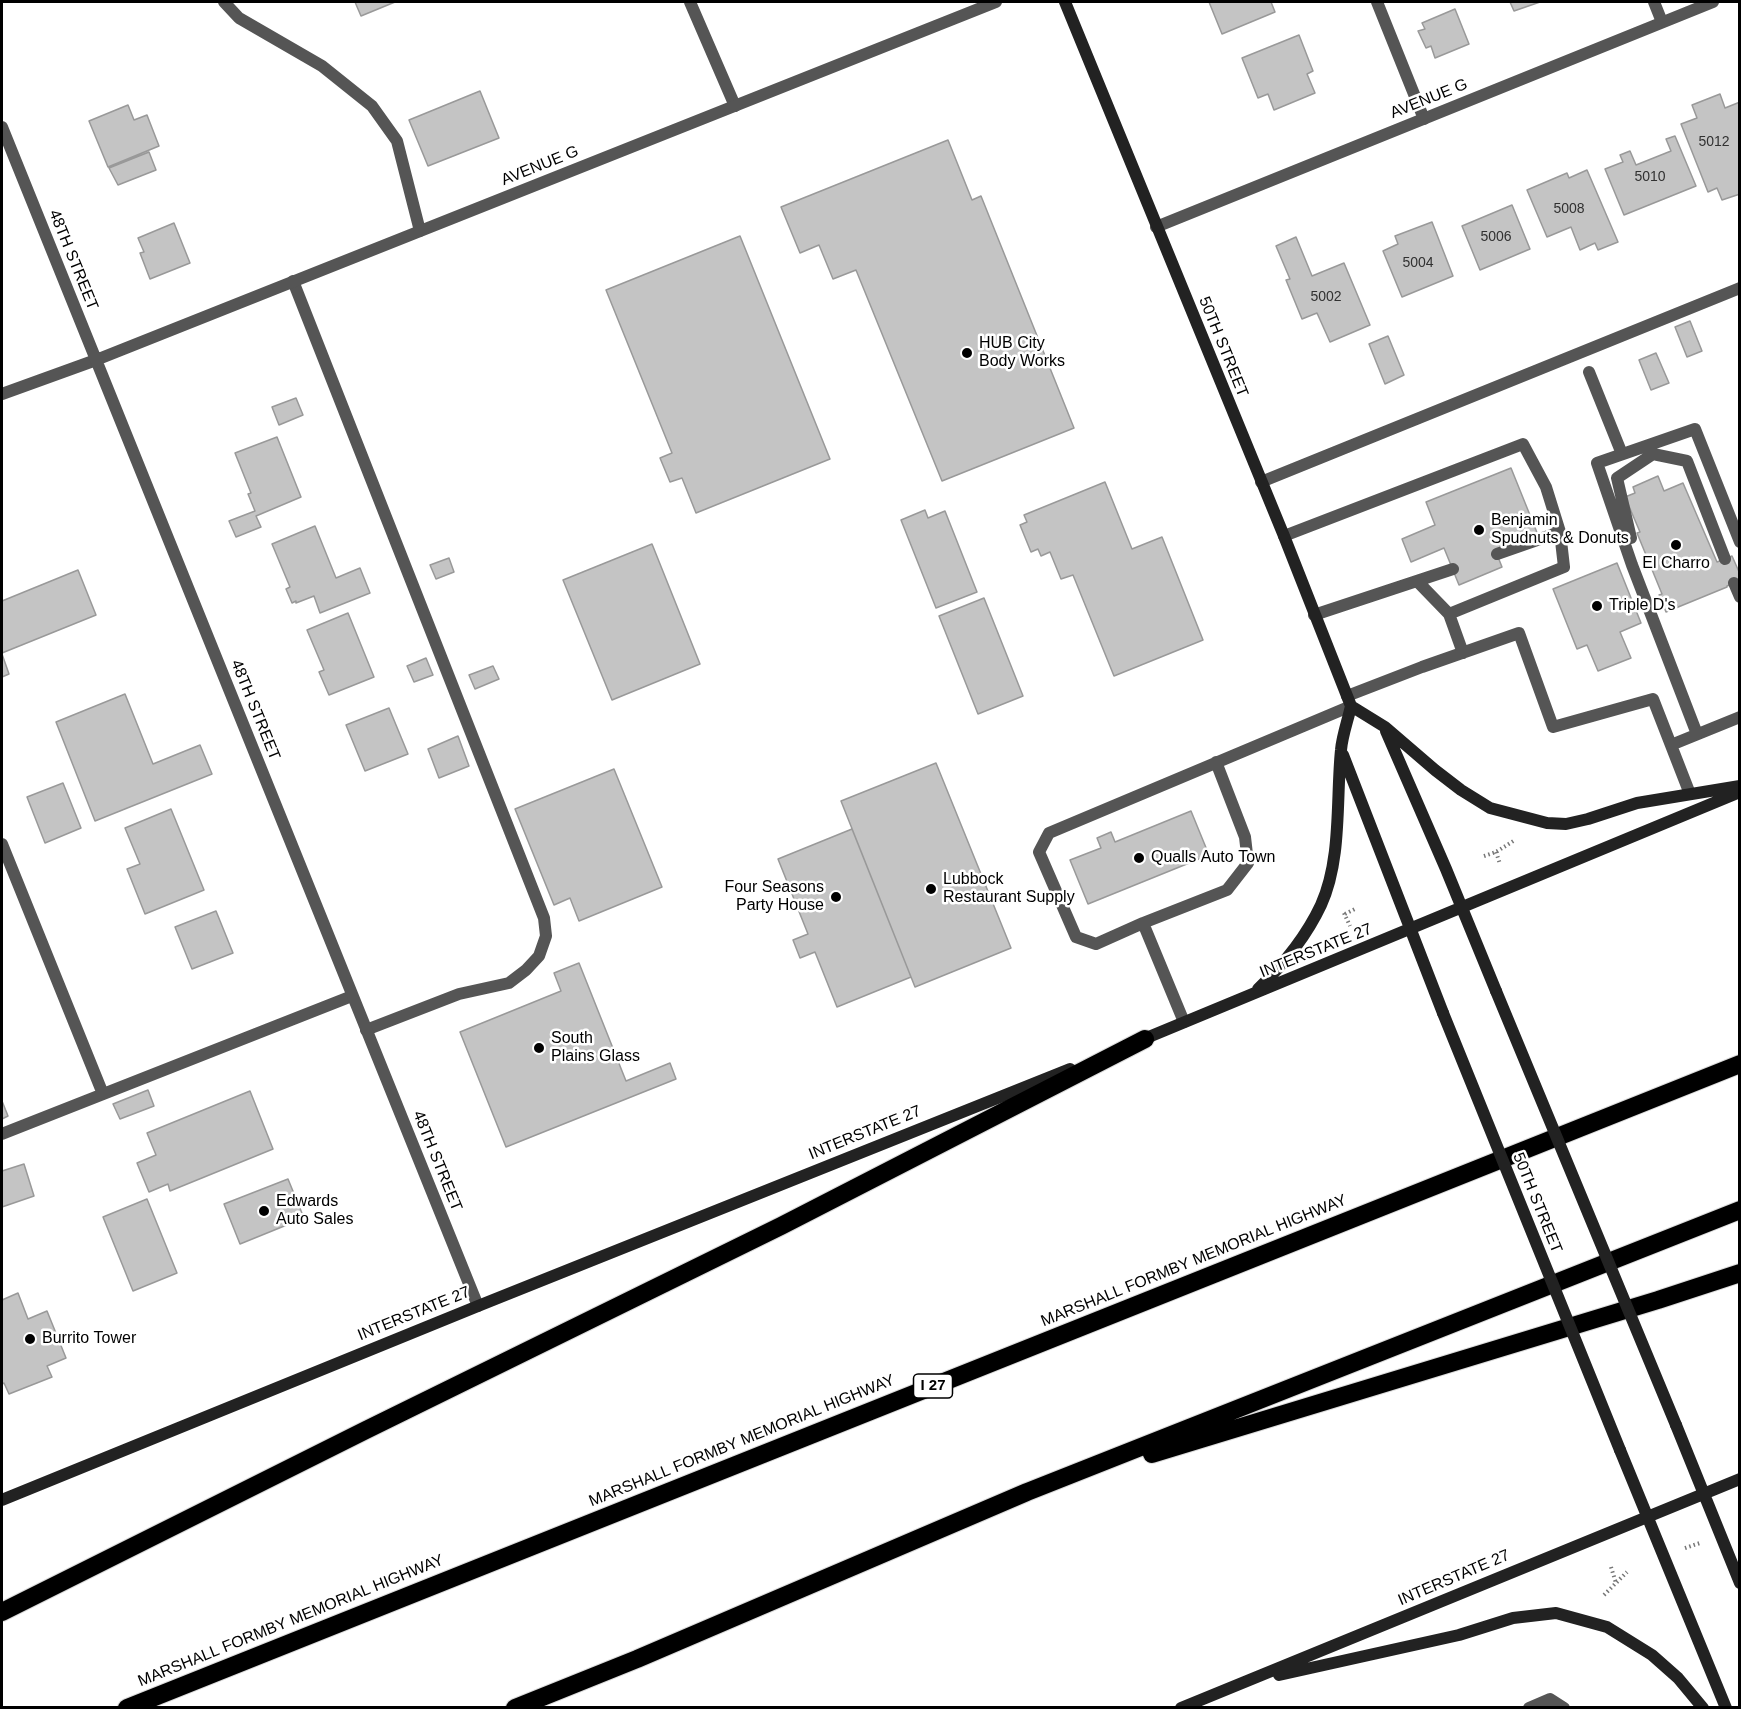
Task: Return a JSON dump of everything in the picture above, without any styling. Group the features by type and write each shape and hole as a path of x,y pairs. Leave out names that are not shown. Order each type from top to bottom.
{"highway":[{"path":"2,1612 781,1226 1145,1039"},
{"name":"MARSHALL FORMBY MEMORIAL HIGHWAY","path":"127,1707 1740,1065"},
{"path":"515,1707 637,1659 1027,1492 1740,1210"},
{"path":"1027,1492 1740,1273"}],"main road":[{"name":"50TH STREET","path":"1065,2 1284,536 1349,701"},
{"path":"1253,994 1297,946 1321,904 1328,883 1336,842 1341,748 1349,701 1461,790 1490,808 1547,823 1566,824 1636,803 1740,786"},
{"path":"1385,728 1462,907 1740,1583"},
{"name":"50TH STREET","path":"1341,748 1443,1013 1726,1707"},
{"name":"INTERSTATE 27","path":"2,1500 478,1306 1145,1039 1740,792"},
{"name":"INTERSTATE 27","path":"1181,1707 1209,1702 1245,1682 1740,1479"},
{"path":"1245,1682 1459,1635 1513,1618 1556,1612 1607,1627 1643,1650 1678,1678 1703,1707"}],"street":[{"path":"224,2 239,18 322,66 372,106 397,141 420,231"},
{"path":"690,2 735,106"},
{"name":"AVENUE G","path":"2,394 96,360 996,2"},
{"path":"1377,2 1424,119"},
{"path":"1654,2 1662,22"},
{"name":"AVENUE G","path":"1156,227 1713,2"},
{"name":"48TH STREET","path":"2,127 478,1306"},
{"path":"293,281 499,801 544,918 546,936 539,956 509,983 459,994 366,1030"},
{"path":"1260,482 1740,288"},
{"path":"1589,372 1622,454"},
{"path":"1697,734 1632,565 1597,463 1695,429 1740,542"},
{"path":"1284,536 1523,444 1546,487 1560,532 1564,567 1449,614"},
{"path":"1632,565 1636,553 1617,478 1653,454 1687,461 1725,559"},
{"path":"1497,554 1560,532"},
{"path":"1314,615 1453,569"},
{"path":"1418,582 1449,614 1463,653"},
{"path":"1734,583 1740,597"},
{"path":"1216,762 1245,837 1248,863 1227,890 1096,944 1076,938 1039,852 1049,833 1216,762 1349,701 1463,653 1519,633 1553,727 1653,699 1690,794"},
{"path":"1671,745 1740,717"},
{"path":"2,844 103,1094"},
{"path":"1143,923 1184,1023"},
{"path":"2,1134 352,996"},
{"path":"1529,1707 1550,1699 1564,1707"}],"path":[{"path":"1484,856 1516,840"},
{"path":"1496,852 1500,864"},
{"path":"1340,907 1350,926"},
{"path":"1345,914 1357,908"},
{"path":"1682,1550 1701,1542"},
{"path":"1611,1567 1616,1583"},
{"path":"1604,1595 1627,1572"}],"building":[{"path":"355,2 395,2 361,16"},
{"path":"1209,2 1271,2 1275,12 1222,34"},
{"path":"1510,2 1540,2 1514,11"},
{"path":"1455,9 1469,44 1435,58 1431,46 1426,48 1418,31 1425,29 1422,23"},
{"path":"1299,35 1313,71 1307,74 1315,93 1274,110 1268,94 1258,98 1242,58"},
{"path":"480,91 499,138 428,166 409,120"},
{"path":"1720,94 1725,108 1740,102 1740,194 1722,200 1717,188 1708,192 1681,124 1697,118 1692,105"},
{"path":"128,105 134,120 147,115 159,146 108,167 89,121"},
{"path":"1675,136 1696,186 1624,215 1605,169 1623,162 1620,155 1630,151 1636,165 1671,151 1666,139"},
{"name":"HUB City Body Works","path":"948,140 972,200 981,196 1074,428 942,481 856,270 833,279 819,245 800,253 781,207"},
{"path":"149,152 156,170 118,185 109,168"},
{"path":"1587,170 1618,242 1598,250 1595,243 1580,250 1571,227 1547,237 1527,190 1567,173 1569,178"},
{"path":"1512,205 1530,249 1480,270 1462,226"},
{"path":"1432,222 1453,276 1402,297 1383,251 1398,244 1395,236"},
{"path":"174,223 190,263 150,279 140,253 144,252 138,238"},
{"path":"740,236 830,459 696,513 682,478 670,482 660,458 672,453 606,290"},
{"path":"1296,237 1312,276 1344,263 1370,325 1330,342 1317,313 1302,319 1286,280 1290,279 1276,246"},
{"path":"1690,321 1702,351 1687,357 1675,327"},
{"path":"1388,336 1404,375 1385,384 1369,344"},
{"path":"1656,353 1669,383 1651,390 1639,360"},
{"path":"296,398 303,415 279,425 272,407"},
{"path":"277,437 301,497 256,516 261,527 236,537 229,521 255,511 248,494 251,493 235,453"},
{"name":"Benjamin Spudnuts & Donuts","path":"1511,468 1538,535 1496,552 1502,567 1459,585 1444,548 1411,562 1402,539 1435,525 1426,502"},
{"name":"El Charro","path":"1658,476 1664,491 1683,483 1717,562 1732,556 1740,574 1740,581 1666,612 1659,595 1662,594 1637,533 1640,532 1625,497 1635,493 1633,487"},
{"path":"1105,482 1132,549 1162,537 1203,640 1114,676 1073,575 1061,579 1050,552 1041,556 1038,549 1031,552 1020,525 1027,522 1024,515"},
{"path":"925,510 928,518 945,511 977,592 936,608 901,520"},
{"path":"315,526 336,578 360,568 370,593 320,613 314,596 292,603 286,589 290,587 272,544"},
{"path":"652,544 700,664 612,700 563,580"},
{"path":"449,558 454,572 436,579 430,565"},
{"name":"Triple D's","path":"1617,563 1641,623 1620,632 1631,658 1598,671 1587,645 1577,649 1553,589"},
{"path":"78,570 96,615 2,653 2,601"},
{"path":"984,598 1023,696 978,714 939,616"},
{"path":"348,613 374,677 329,695 319,672 324,670 307,630"},
{"path":"2,654 9,674 2,677"},
{"path":"426,658 433,675 414,682 407,666"},
{"path":"493,666 499,679 475,689 469,675"},
{"path":"125,694 153,764 200,745 212,774 95,821 56,722"},
{"path":"389,708 408,754 365,771 346,725"},
{"path":"458,736 469,766 439,778 428,749"},
{"name":"Lubbock Restaurant Supply","path":"936,763 1011,948 915,987 841,801"},
{"path":"614,769 662,887 579,921 570,898 554,905 515,809"},
{"path":"63,783 81,828 45,843 27,797"},
{"path":"171,809 204,890 145,914 127,869 140,864 125,828"},
{"name":"Qualls Auto Town","path":"1191,811 1209,855 1088,904 1070,860 1101,848 1097,838 1111,832 1115,842"},
{"name":"Four Seasons Party House","path":"852,829 911,977 837,1007 815,952 800,958 793,940 808,934 778,859"},
{"path":"216,911 233,953 192,969 175,927"},
{"name":"South Plains Glass","path":"579,963 626,1081 670,1063 676,1079 506,1147 460,1032 561,991 554,973"},
{"path":"148,1090 154,1106 120,1119 113,1104"},
{"path":"250,1091 273,1149 170,1191 168,1184 149,1192 137,1163 156,1155 147,1133"},
{"path":"2,1101 8,1116 2,1119"},
{"path":"24,1164 34,1196 2,1207 2,1171"},
{"name":"Edwards Auto Sales","path":"288,1179 304,1218 240,1244 224,1204"},
{"path":"147,1199 177,1273 133,1291 103,1217"},
{"name":"Burrito Tower","path":"18,1293 28,1319 47,1311 66,1358 47,1366 52,1377 9,1394 4,1383 2,1384 2,1300"}],"place":[{"name":"HUB City Body Works","path":"967,353"},
{"name":"Benjamin Spudnuts & Donuts","path":"1479,530"},
{"name":"El Charro","path":"1676,545"},
{"name":"Triple D's","path":"1597,606"},
{"name":"Qualls Auto Town","path":"1139,858"},
{"name":"Lubbock Restaurant Supply","path":"931,889"},
{"name":"Four Seasons Party House","path":"836,897"},
{"name":"South Plains Glass","path":"539,1048"},
{"name":"Edwards Auto Sales","path":"264,1211"},
{"name":"Burrito Tower","path":"30,1339"}]}
